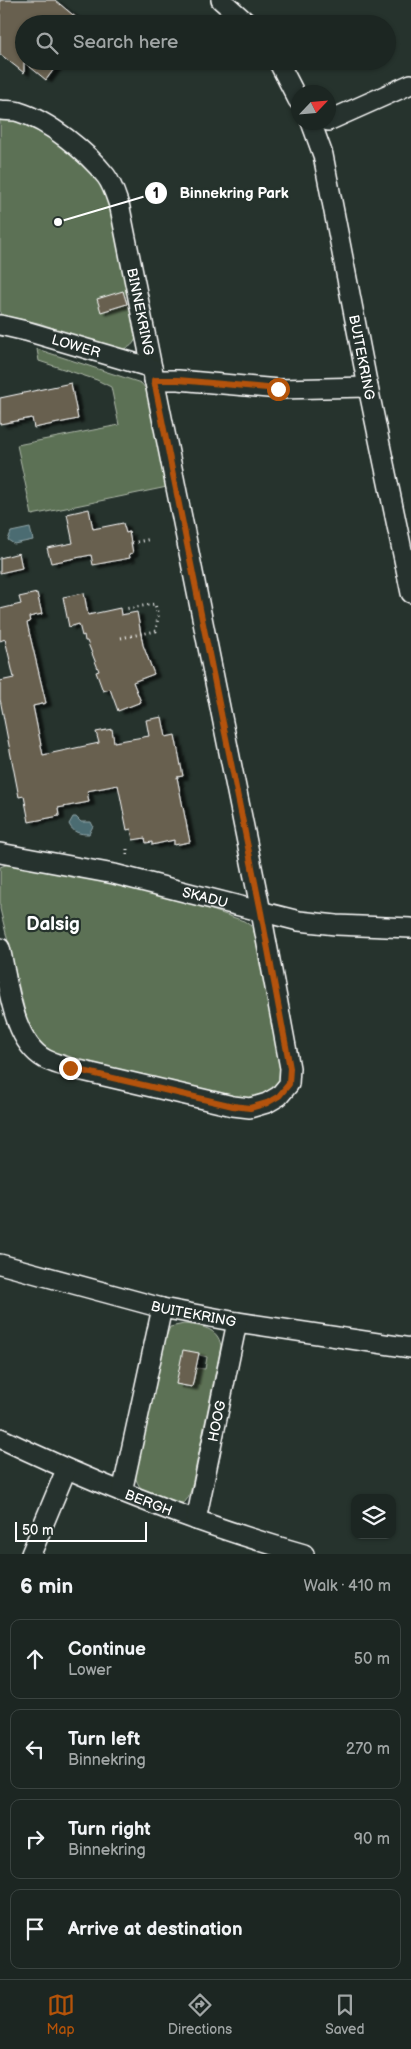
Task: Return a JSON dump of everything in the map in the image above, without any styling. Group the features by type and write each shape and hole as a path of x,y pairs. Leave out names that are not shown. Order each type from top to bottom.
{"street":[{"path":"221,0 238,15"},
{"path":"283,70 291,86"},
{"path":"336,116 411,84"},
{"name":"BINNEKRING","path":"0,110 18,112 30,116 62,135 107,177 126,228 153,374 286,1043 290,1068 289,1084 279,1096 267,1103 250,1108 233,1106 45,1060 23,1036 16,1018 0,948"},
{"name":"BUITEKRING","path":"320,130 323,155 368,387 403,511 411,593"},
{"name":"LOWER","path":"0,325 26,331 153,374 178,380 278,389 368,387"},
{"name":"SKADU","path":"0,853 114,874 299,921 336,925 411,928"},
{"name":"BUITEKRING","path":"0,1264 162,1308 236,1322 411,1348"},
{"path":"122,1492 162,1308"},
{"name":"HOOG","path":"196,1520 236,1322"},
{"name":"BUITEKRING","path":"391,1345 411,1338"},
{"name":"BERGH","path":"0,1438 66,1470 122,1492 196,1520 304,1554"},
{"path":"31,1554 66,1470"}],"path":[{"path":"132,543 151,539"},
{"path":"122,638 156,631 158,616 155,604 124,609"}],"green space":[{"path":"0,119 16,120 44,132 72,154 105,192 112,205 137,335 131,346 124,349 107,347 38,323 0,315"},
{"path":"37,349 141,383 146,389 148,397 167,487 32,515 17,445 119,425 111,387 97,380 39,361"},
{"path":"11,863 70,872 165,894 244,921 251,926 258,940 284,1075 277,1091 253,1101 80,1062 44,1049 31,1036 0,909 0,867"},
{"path":"184,1324 207,1329 216,1335 221,1346 191,1490 184,1503 168,1502 153,1498 141,1489 135,1475 164,1342 170,1327","holes":["199,1353 199,1355 207,1357 205,1369 196,1368 192,1387 176,1384"]}],"water":[{"path":"30,528 33,540 14,544 8,540 11,532"},
{"path":"73,817 76,817 81,822 91,822 93,826 89,834 80,833 73,829 69,824"}],"building":[{"path":"0,0 55,0 73,15 15,15 15,66 0,54"},
{"path":"34,70 53,70 46,80"},
{"path":"123,291 127,304 101,312 97,299"},
{"path":"71,383 78,419 34,428 32,418 0,424 0,398"},
{"path":"89,509 93,529 123,523 126,533 129,532 133,553 129,554 130,558 93,565 91,555 51,563 47,548 73,543 67,514"},
{"path":"19,553 22,568 0,573 0,558"},
{"path":"37,593 42,614 29,617 30,622 27,623 46,703 33,706 43,755 99,743 96,732 112,729 114,742 149,736 146,720 162,717 166,737 175,735 183,776 177,777 190,842 174,845 174,840 152,845 152,842 146,843 145,838 133,840 131,829 127,830 118,785 87,791 89,802 58,808 59,816 29,822 24,796 19,797 0,699 0,681 14,678 5,639 0,641 0,609 21,604 19,597"},
{"path":"84,593 88,615 120,608 121,615 137,612 143,645 154,674 133,682 141,702 118,711 110,689 103,691 96,672 99,671 87,641 85,641 84,635 82,636 79,624 69,627 63,597"},
{"path":"183,1350 199,1353 192,1387 176,1384"}],"place":[{"name":"Binnekring Park","path":"58,222"}],"district":[{"name":"Dalsig","path":"53,923"}],"route":[{"path":"70,1068 233,1106 250,1108 267,1103 279,1096 289,1084 290,1068 286,1043 261,912 154,380 178,380 278,389"}]}
